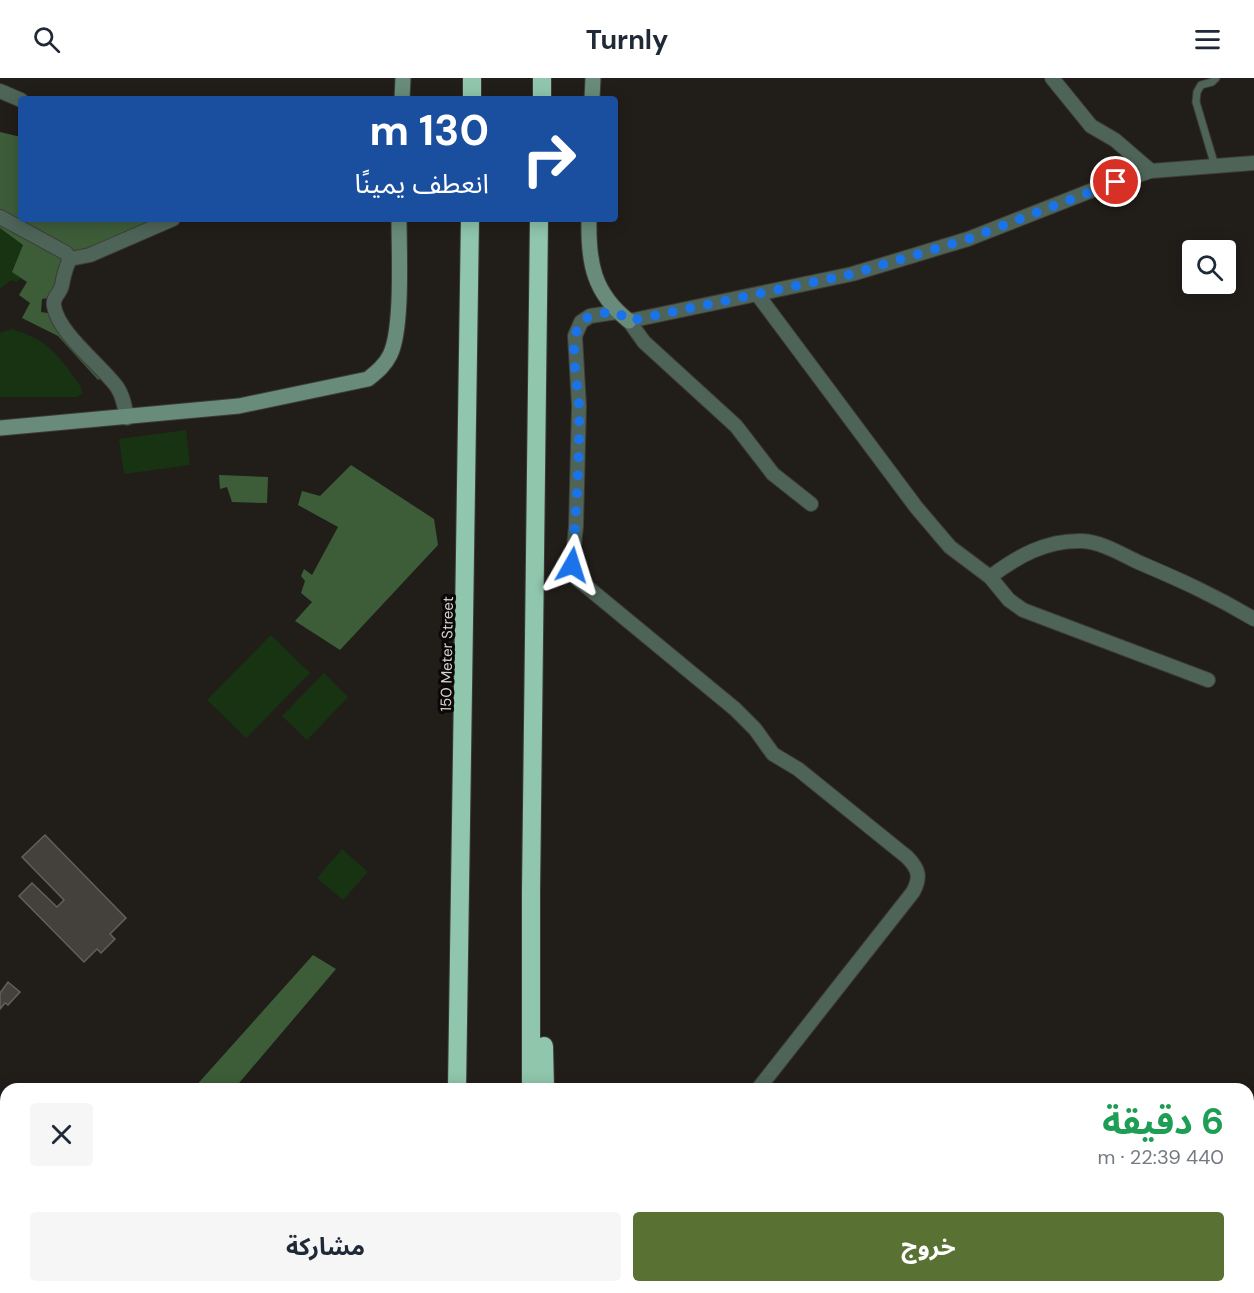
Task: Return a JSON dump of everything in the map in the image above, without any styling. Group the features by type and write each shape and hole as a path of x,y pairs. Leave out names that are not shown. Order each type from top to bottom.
{"highway":[{"path":"472,78 472,96"},
{"path":"542,78 542,96"},
{"name":"150 Meter Street","path":"457,1083 470,222"},
{"path":"531,1083 539,222"},
{"path":"531,892 541,992 545,1083"}],"street":[{"path":"402,96 403,78"},
{"path":"592,96 593,78"},
{"path":"1053,78 1091,126 1115,140 1151,171"},
{"path":"0,91 18,99"},
{"path":"763,1083 913,892 918,882 918,873 907,856 798,769 773,754 755,729 735,709 575,578 572,565 576,526 579,406 575,336 582,322 590,316 623,316 757,294 852,274 968,239 1098,188 1151,171 1254,162"},
{"path":"0,217 66,253 70,259"},
{"path":"127,418 118,388 66,328 54,306 54,298 62,288 65,268 70,259 90,255 166,222"},
{"path":"0,428 239,406 368,378 382,368 392,352 397,308 399,222"},
{"path":"589,222 588,249 594,277 600,290 644,342 736,426 773,474 811,504"},
{"path":"757,294 916,507 950,548 990,577 1009,600 1023,610 1208,680"},
{"path":"990,577 1015,558 1037,548 1066,543 1097,543 1210,592 1254,619"}],"lane":[{"path":"1215,166 1196,102 1197,92 1201,85 1212,82 1216,78"}],"green space":[{"path":"0,132 18,136 18,222 153,222 79,254 0,213"},
{"path":"0,220 65,258 59,278 49,298 42,299 41,312 53,314 104,377 98,380 58,336 22,318 30,303 19,295 27,282 12,272 23,245 0,228"},
{"path":"0,228 23,245 12,271 21,278 17,282 11,280 0,289"},
{"path":"11,329 35,338 52,350 81,387 82,394 76,397 0,397 0,333"},
{"path":"186,430 190,465 124,474 119,439"},
{"path":"351,465 434,519 438,545 340,650 295,621 312,602 301,593 305,581 301,576 304,569 312,575 338,527 298,505 302,491 320,496"},
{"path":"219,475 268,477 267,503 232,502 227,487 220,489"},
{"path":"271,635 310,673 246,738 207,700"},
{"path":"324,673 348,697 307,740 282,716"},
{"path":"342,849 368,872 343,900 317,878"},
{"path":"313,955 336,969 239,1083 198,1083"}],"building":[{"path":"45,835 126,918 110,934 115,939 101,953 97,949 84,962 19,896 32,883 57,907 64,900 22,857"},
{"path":"8,982 20,992 8,1005 5,1003 0,1009 0,993"}],"route":[{"path":"572,565 576,526 579,406 575,336 582,322 595,314 617,312 629,321 852,274 968,239 1116,182"}]}
